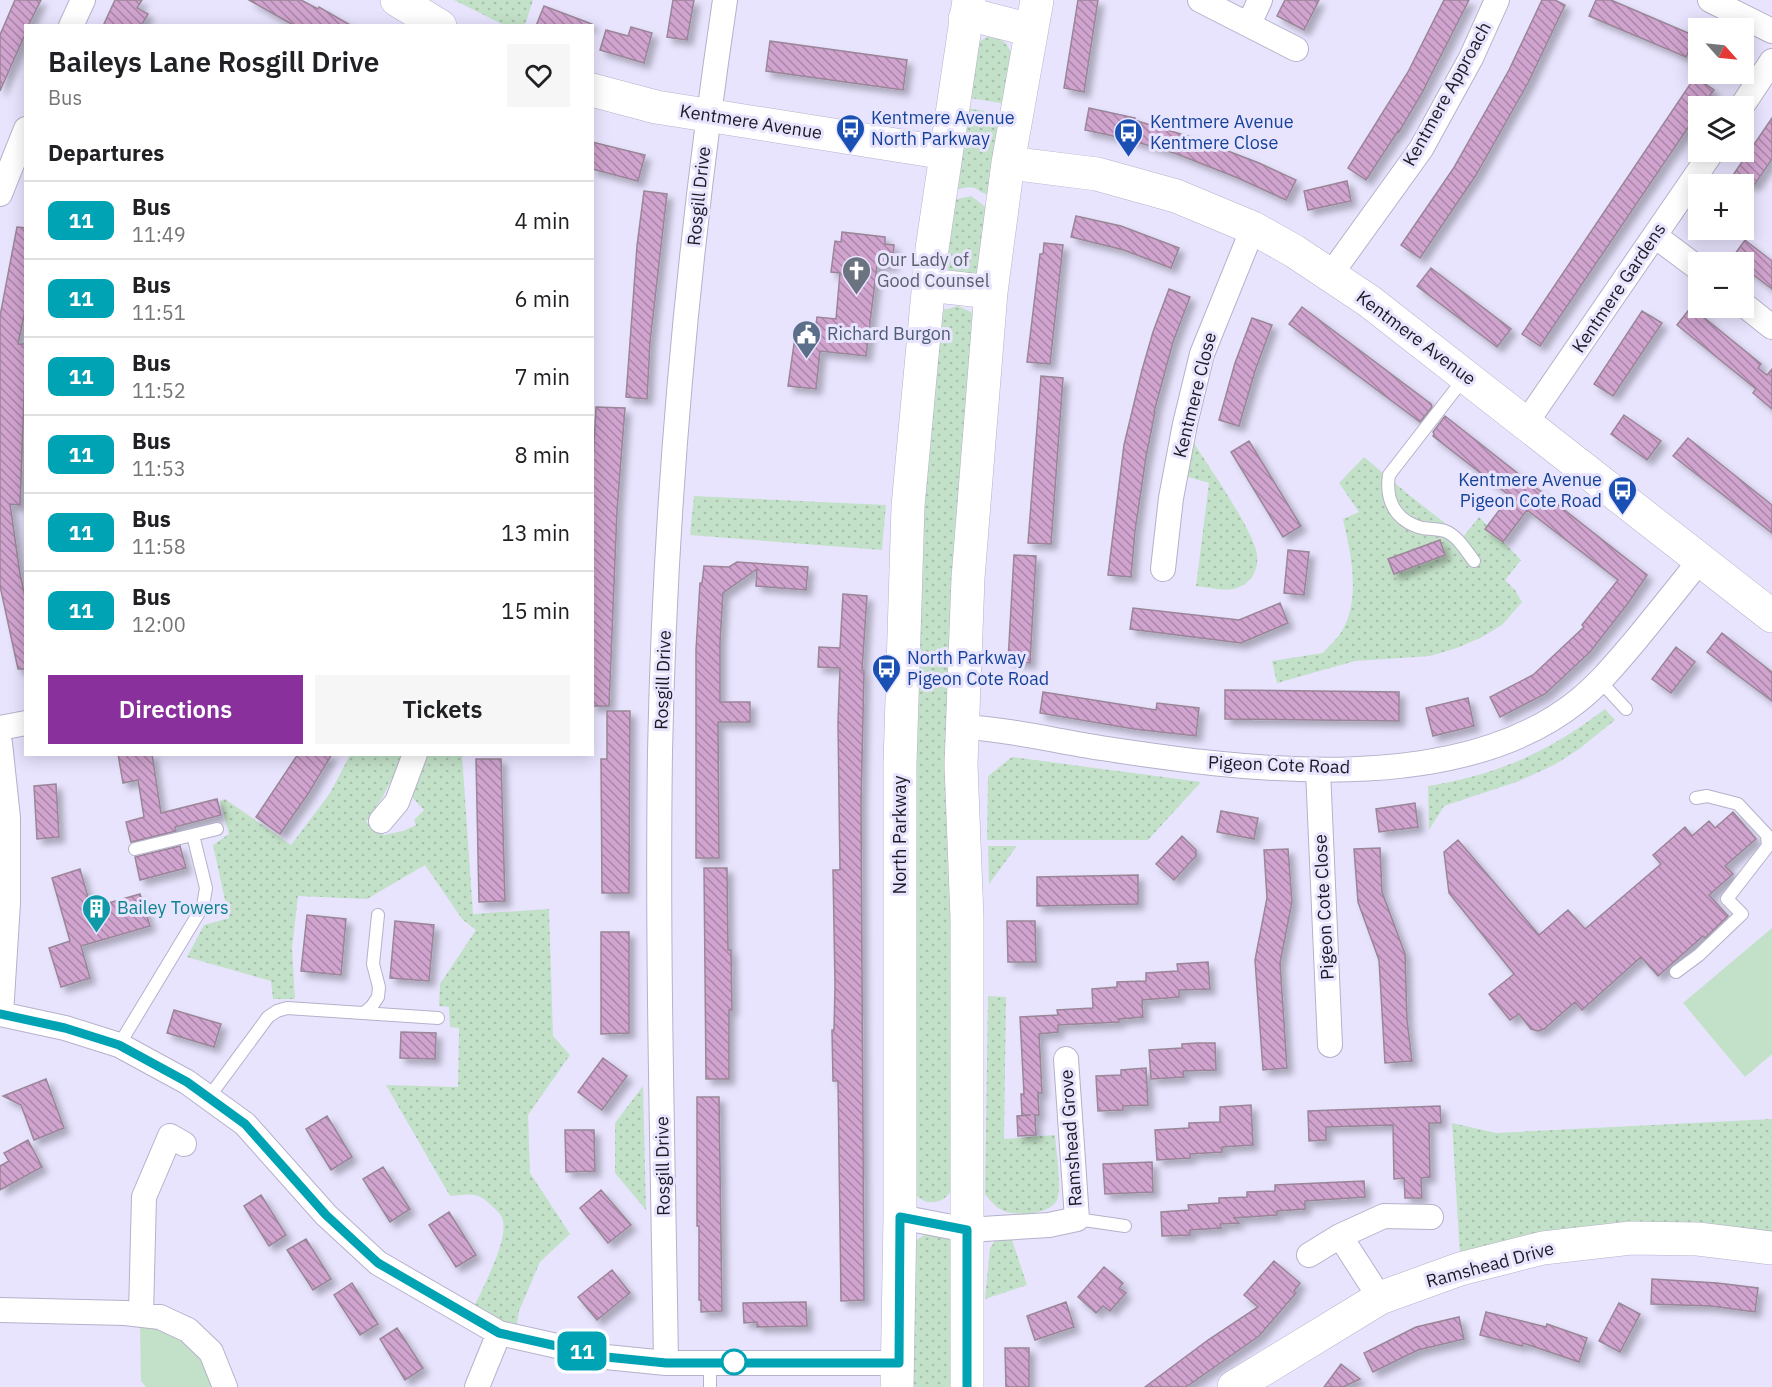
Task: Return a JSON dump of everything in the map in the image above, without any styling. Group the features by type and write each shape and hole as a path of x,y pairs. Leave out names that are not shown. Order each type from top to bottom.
{"street":[{"path":"71,24 83,0"},
{"path":"397,0 437,24"},
{"name":"Rosgill Drive","path":"666,1363 658,907 660,749 674,442 708,115 724,0"},
{"path":"1200,0 1296,49"},
{"path":"1249,24 1260,0"},
{"name":"Kentmere Approach","path":"1331,274 1421,149 1471,58 1497,0"},
{"path":"1710,0 1772,30"},
{"name":"North Parkway","path":"898,1375 900,764 908,506 928,285 967,9 980,17 1034,15 1008,163 991,292 968,578 961,765 967,918 967,1387"},
{"path":"1749,96 1772,61"},
{"name":"Kentmere Avenue","path":"594,91 656,107 946,153"},
{"path":"0,194 24,134"},
{"name":"Kentmere Gardens","path":"1527,423 1705,162"},
{"name":"Kentmere Avenue","path":"1008,163 1097,174 1176,196 1253,228 1331,274 1527,423 1772,616"},
{"name":"Kentmere Close","path":"1163,569 1171,498 1185,424 1202,354 1253,228"},
{"path":"1655,236 1688,261"},
{"path":"928,285 991,292"},
{"path":"1754,313 1772,327"},
{"name":"Pigeon Cote Road","path":"962,727 1208,763 1318,770 1400,765 1457,757 1507,742 1551,720 1578,701 1600,681 1700,560"},
{"path":"0,728 24,723"},
{"path":"0,743 8,819 1,1014 65,1028 119,1045 187,1082 245,1124 326,1215 378,1263 499,1333 606,1357 666,1363 710,1362 898,1375"},
{"path":"381,821 397,801 415,756"},
{"name":"Pigeon Cote Close","path":"1318,770 1330,1045"},
{"name":"Ramshead Grove","path":"900,1217 967,1230 1049,1225 1077,1219 1066,1059"},
{"path":"141,1314 144,1197 170,1136 184,1144"},
{"path":"1309,1255 1340,1236 1384,1216 1431,1217"},
{"path":"1340,1236 1380,1298"},
{"name":"Ramshead Drive","path":"1235,1387 1380,1298 1460,1269 1543,1248 1631,1238 1698,1239 1772,1248"},
{"path":"0,1310 141,1314 160,1317 188,1330 211,1352 225,1387"},
{"path":"477,1387 499,1333"}],"lane":[{"path":"1466,376 1389,475 1387,487 1395,513 1402,519 1423,528 1445,531 1454,537 1474,561"},
{"path":"1600,681 1626,709"},
{"path":"1676,972 1699,955 1742,914 1727,899 1768,846 1767,835 1738,804 1707,796 1696,798"},
{"path":"135,849 217,829"},
{"path":"119,1045 203,906 206,888 193,835"},
{"path":"364,1013 378,997 379,987 373,964 378,915"},
{"path":"209,1097 268,1017 277,1011 287,1008 438,1018"},
{"path":"1077,1219 1125,1226"},
{"path":"710,1362 710,1387"}],"green space":[{"path":"454,0 533,0 525,24 502,24"},
{"path":"987,37 1004,42 1011,52 1006,104 964,97 974,45"},
{"path":"961,107 1004,114 992,196 973,188 955,190"},
{"path":"971,196 987,208 979,270 974,274 949,271 945,266 954,200"},
{"path":"958,306 971,312 975,317 952,1190 943,1199 928,1202 913,1192 917,579 939,315 944,310"},
{"path":"1194,443 1240,516 1257,555 1255,572 1252,577 1244,585 1233,589 1196,586 1209,483 1188,477"},
{"path":"1364,457 1463,537 1479,517 1521,560 1505,580 1522,602 1502,625 1457,648 1430,656 1355,661 1277,683 1272,661 1323,653 1340,634 1348,618 1353,576 1343,519 1359,512 1339,483"},
{"path":"694,496 886,505 882,550 690,535"},
{"path":"1605,709 1615,720 1579,749 1554,765 1519,781 1444,806 1429,830 1428,786 1477,775 1521,760 1563,738"},
{"path":"349,756 403,756 383,796 366,822 384,835 403,831 416,825 414,820 424,810 413,798 413,782 426,756 462,756 473,914 549,909 553,1036 570,1055 528,1115 530,1173 570,1234 540,1262 519,1311 515,1336 469,1317 497,1255 503,1231 502,1217 483,1198 468,1194 450,1196 386,1085 458,1087 459,1028 450,1027 449,1007 439,1006 440,984 476,930 462,919 425,865 367,899 298,896 292,948 295,999 273,999 271,981 187,957 204,925 229,918 213,845 229,834 220,801 225,799 291,845 330,793"},
{"path":"1012,757 1201,782 1148,840 987,840 988,776"},
{"path":"988,846 1017,846 989,884"},
{"path":"1772,928 1772,1054 1745,1077 1683,1003"},
{"path":"988,996 1006,997 1004,1139 1055,1135 1059,1178 1057,1200 1040,1212 1015,1214 1008,1212 997,1207 985,1194"},
{"path":"643,1086 646,1210 615,1173 615,1123"},
{"path":"1772,1119 1772,1236 1460,1256 1452,1123 1496,1133"},
{"path":"928,1233 948,1238 952,1243 954,1387 913,1387 916,1240"},
{"path":"1008,1238 1012,1240 1027,1285 985,1299 990,1248 995,1241"},
{"path":"140,1326 168,1332 187,1344 202,1363 216,1387 146,1387 141,1381"}],"building":[{"path":"15,0 41,0 29,24 24,24 24,37 0,91 0,35"},
{"path":"115,0 142,0 137,8 148,14 142,24 104,24"},
{"path":"249,0 301,0 318,9 319,7 349,24 291,24"},
{"path":"673,0 694,0 687,40 667,37"},
{"path":"1078,0 1098,0 1084,92 1064,88"},
{"path":"1285,0 1319,0 1304,30 1277,16"},
{"path":"1444,0 1469,0 1422,93 1366,180 1348,168 1408,72"},
{"path":"1542,0 1555,0 1565,5 1528,83 1476,175 1420,258 1401,245 1453,169 1509,70"},
{"path":"1596,0 1611,0 1688,33 1688,52 1686,57 1589,16"},
{"path":"544,6 592,24 537,24"},
{"path":"631,27 652,33 644,63 600,50 606,30 628,36"},
{"path":"770,41 907,60 903,90 766,71"},
{"path":"1690,84 1705,84 1714,90 1710,96 1688,96 1688,128 1540,346 1522,334"},
{"path":"1089,108 1135,118 1134,120 1194,138 1296,180 1286,200 1177,154 1127,139 1085,130"},
{"path":"1772,118 1772,159 1755,184 1754,174 1734,174 1742,162 1754,162 1754,144"},
{"path":"594,142 645,155 638,181 594,170"},
{"path":"1347,181 1351,201 1308,210 1304,191"},
{"path":"644,191 667,194 650,342 647,399 626,397 637,246"},
{"path":"1076,216 1121,226 1179,248 1171,268 1124,250 1071,237"},
{"path":"17,227 24,228 24,316 18,344 24,344 20,505 10,504 24,592 24,669 18,669 0,586 0,316"},
{"name":"Our Lady of Good Counsel","path":"842,232 885,237 885,244 894,245 892,266 877,265 866,356 820,351 816,389 788,386 796,330 815,332 817,317 836,319 840,273 831,272 835,241 841,242"},
{"path":"1745,240 1772,261 1772,289 1754,275 1754,252 1736,252"},
{"path":"1044,243 1063,245 1050,364 1027,362 1040,254 1043,254"},
{"path":"1431,268 1511,329 1497,347 1417,286"},
{"path":"1169,289 1190,297 1173,342 1154,412 1135,531 1131,577 1108,575 1124,445 1142,370"},
{"path":"1302,307 1431,404 1432,407 1420,422 1289,324"},
{"path":"1642,311 1662,323 1613,396 1594,384"},
{"path":"1688,311 1688,318 1705,318 1761,364 1758,368 1767,375 1772,369 1772,409 1753,393 1756,389 1677,325"},
{"path":"1252,318 1272,325 1255,371 1239,426 1219,420 1235,363"},
{"path":"1041,376 1063,378 1051,544 1028,543"},
{"path":"596,407 625,408 617,511 609,706 594,706"},
{"path":"1624,415 1661,441 1647,460 1611,434"},
{"path":"1445,416 1647,575 1590,652 1545,694 1500,717 1490,697 1533,675 1584,627 1582,625 1618,580 1527,510 1503,542 1485,529 1510,496 1433,436 1433,432"},
{"path":"1688,438 1772,505 1772,533 1673,456"},
{"path":"1249,441 1301,526 1283,537 1231,452"},
{"path":"1440,540 1445,555 1394,574 1388,559"},
{"path":"1288,550 1309,552 1304,595 1284,593"},
{"path":"1014,555 1036,556 1030,663 1008,661"},
{"path":"737,562 808,567 806,590 756,586 757,569 723,593 720,702 750,702 750,722 718,722 719,858 696,858 696,650 700,583 702,583 704,566 729,567"},
{"path":"843,594 867,596 862,670 864,671 861,805 864,1300 841,1301 838,1081 833,1081 832,1030 834,1030 835,986 833,870 840,870 838,722 840,668 818,667 819,647 840,648"},
{"path":"1280,603 1288,623 1241,643 1130,629 1133,608 1239,620"},
{"path":"1722,633 1772,672 1772,701 1707,652"},
{"path":"1676,647 1695,662 1671,693 1652,679"},
{"path":"1225,690 1399,692 1399,721 1225,719"},
{"path":"1043,692 1156,710 1157,703 1199,708 1196,736 1134,729 1040,713"},
{"path":"1468,698 1474,726 1433,736 1426,708"},
{"path":"607,711 630,711 629,893 602,893 601,759 607,759"},
{"path":"118,756 152,756 161,813 217,799 221,815 175,827 176,831 131,842 126,822 144,817 138,780 123,783"},
{"path":"297,756 331,756 280,834 256,817"},
{"path":"476,759 501,759 505,901 479,902"},
{"path":"56,784 59,837 37,839 34,786"},
{"path":"1415,803 1418,827 1379,832 1376,809"},
{"path":"1221,811 1258,818 1254,839 1217,832"},
{"path":"1733,812 1756,839 1725,866 1733,874 1709,895 1728,916 1705,938 1703,936 1658,976 1641,957 1582,1010 1575,1002 1544,1029 1538,1031 1531,1029 1519,1014 1510,1020 1489,994 1514,974 1449,893 1444,852 1458,840 1539,935 1568,910 1585,929 1661,864 1653,855 1685,827 1692,836 1709,821 1715,828"},
{"path":"1182,836 1196,850 1196,856 1174,880 1156,864"},
{"path":"180,846 186,868 140,880 135,857"},
{"path":"1380,848 1382,892 1405,954 1407,1020 1412,1061 1385,1063 1379,960 1358,902 1354,849"},
{"path":"1288,849 1292,902 1280,963 1287,1068 1263,1070 1255,960 1267,898 1264,850"},
{"path":"704,868 727,868 728,950 731,950 732,1010 729,1010 729,1079 706,1079"},
{"name":"Bailey Towers","path":"80,869 91,908 140,894 150,926 81,946 90,978 61,987 49,948 70,941 52,878"},
{"path":"1138,875 1138,904 1037,906 1037,877"},
{"path":"307,915 346,919 341,975 301,971"},
{"path":"395,921 434,925 429,981 390,978"},
{"path":"1007,921 1035,921 1036,962 1008,962"},
{"path":"601,932 629,932 629,1033 601,1034"},
{"path":"1208,962 1210,989 1179,990 1179,997 1142,1000 1143,1017 1119,1019 1119,1022 1058,1025 1058,1032 1039,1034 1042,1093 1038,1093 1039,1115 1035,1115 1036,1135 1018,1136 1017,1116 1031,1115 1022,1115 1021,1094 1024,1094 1020,1017 1058,1015 1057,1010 1093,1008 1092,989 1117,987 1117,982 1146,981 1146,973 1178,971 1177,964"},
{"path":"174,1010 221,1024 214,1047 167,1033"},
{"path":"401,1032 436,1033 435,1059 400,1058"},
{"path":"1215,1043 1216,1070 1183,1071 1184,1077 1151,1079 1149,1050 1182,1048 1182,1044"},
{"path":"603,1058 627,1076 602,1110 578,1092"},
{"path":"1146,1068 1148,1105 1123,1106 1123,1110 1098,1111 1096,1076 1121,1075 1121,1070"},
{"path":"46,1079 64,1128 34,1140 21,1105 3,1096"},
{"path":"697,1097 719,1097 722,1311 701,1312 701,1300 699,1300"},
{"path":"1251,1105 1253,1145 1222,1147 1222,1152 1190,1154 1190,1158 1157,1160 1155,1130 1189,1128 1189,1123 1220,1122 1220,1107"},
{"path":"1440,1106 1441,1123 1429,1123 1430,1177 1421,1178 1422,1198 1405,1198 1404,1178 1394,1179 1393,1125 1326,1127 1326,1140 1309,1141 1308,1111"},
{"path":"327,1116 352,1157 331,1170 306,1129"},
{"path":"565,1130 594,1130 595,1171 566,1172"},
{"path":"28,1140 42,1167 0,1190 0,1166 9,1161 4,1153"},
{"path":"1152,1162 1153,1192 1105,1194 1103,1164"},
{"path":"383,1167 410,1209 390,1222 363,1179"},
{"path":"1364,1181 1365,1197 1305,1201 1305,1209 1277,1211 1277,1215 1234,1218 1239,1223 1220,1224 1221,1228 1190,1230 1190,1235 1162,1236 1161,1212 1189,1210 1188,1205 1219,1203 1219,1198 1247,1197 1247,1192 1275,1191 1275,1185"},
{"path":"601,1190 631,1225 608,1243 580,1208"},
{"path":"261,1195 286,1235 269,1246 244,1206"},
{"path":"449,1212 476,1255 456,1267 429,1225"},
{"path":"306,1239 331,1279 313,1290 287,1250"},
{"path":"1274,1261 1300,1283 1294,1291 1296,1293 1259,1336 1186,1387 1145,1387 1208,1340 1258,1307 1244,1295"},
{"path":"1104,1267 1123,1283 1119,1288 1126,1293 1110,1311 1103,1306 1096,1313 1078,1297"},
{"path":"612,1270 630,1293 597,1320 578,1297"},
{"path":"1652,1279 1758,1288 1755,1312 1711,1306 1651,1304"},
{"path":"352,1283 378,1324 360,1335 334,1295"},
{"path":"806,1302 807,1326 757,1327 757,1322 744,1323 743,1303"},
{"path":"1066,1302 1074,1327 1035,1340 1027,1316"},
{"path":"1619,1303 1640,1314 1620,1352 1599,1341"},
{"path":"1486,1312 1546,1327 1547,1324 1587,1338 1579,1362 1523,1343 1522,1346 1480,1335"},
{"path":"1459,1317 1464,1339 1418,1350 1373,1372 1364,1353 1416,1327"},
{"path":"397,1328 423,1368 405,1380 380,1339"},
{"path":"1005,1348 1029,1348 1029,1387 1006,1387"},
{"path":"1341,1364 1360,1379 1343,1387 1324,1387"}],"bus line":[{"name":"11","path":"0,1014 65,1028 119,1045 187,1082 245,1124 326,1215 378,1263 499,1333 606,1357 666,1363 899,1363 900,1217 967,1230 967,1387"}],"place":[{"name":"Kentmere Avenue North Parkway","path":"850,154"},
{"name":"Kentmere Avenue Kentmere Close","path":"1129,158"},
{"name":"Our Lady of Good Counsel","path":"856,296"},
{"name":"Richard Burgon","path":"806,360"},
{"name":"Kentmere Avenue Pigeon Cote Road","path":"1623,516"},
{"name":"North Parkway Pigeon Cote Road","path":"886,694"},
{"name":"Bailey Towers","path":"96,934"}]}
